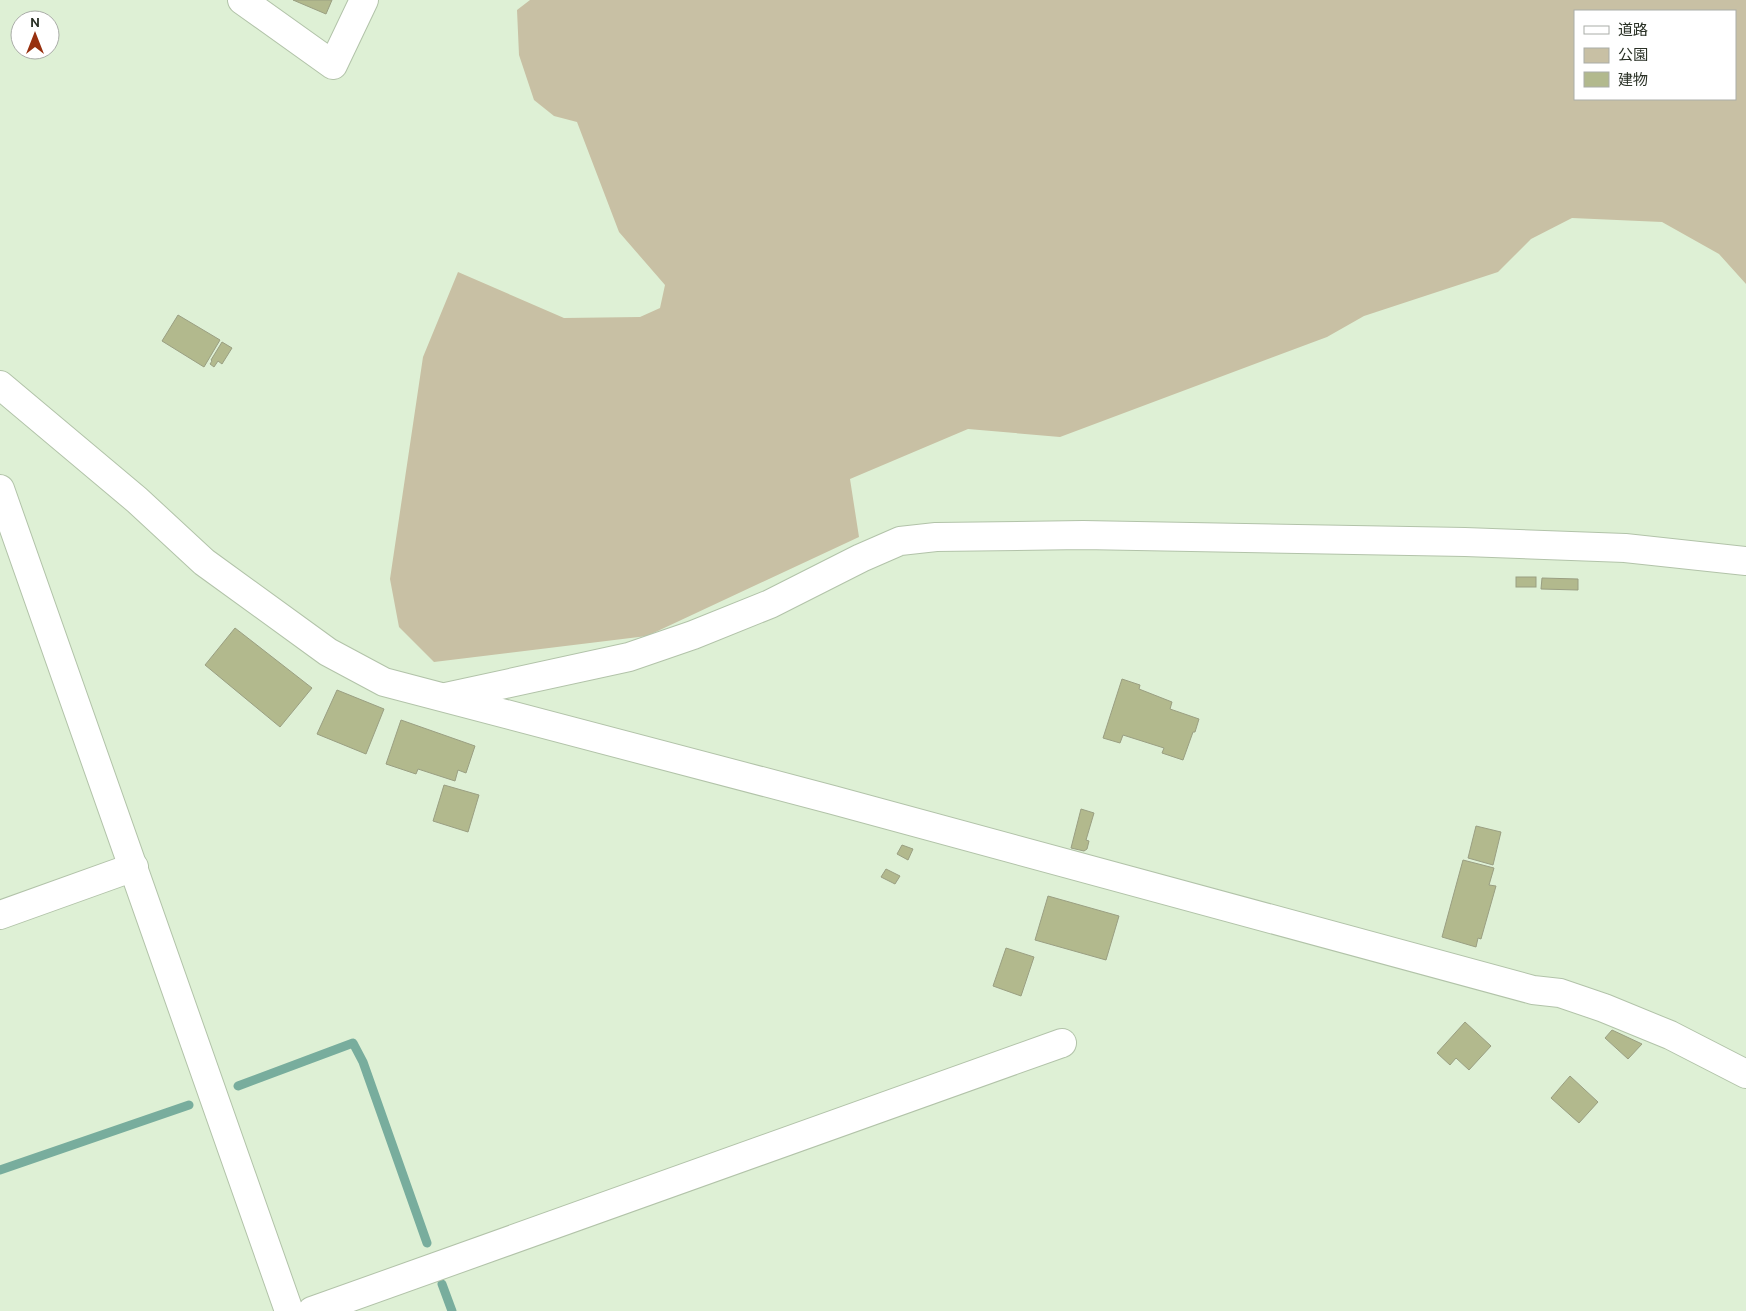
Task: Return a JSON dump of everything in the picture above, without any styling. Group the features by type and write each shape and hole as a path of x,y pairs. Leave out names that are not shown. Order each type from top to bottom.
{"street":[{"path":"242,0 333,64 364,0"},
{"path":"0,385 137,500 204,562 328,652 384,682 843,802 1534,990 1560,993 1604,1008 1670,1035 1746,1074"},
{"path":"0,489 289,1311"},
{"path":"442,698 629,657 770,604 861,558 900,541 936,537 1083,534 1465,542 1625,548 1746,561"},
{"path":"0,916 134,867"},
{"path":"312,1311 1062,1043"}],"green space":[{"path":"530,0 1746,0 1746,284 1719,254 1662,222 1572,218 1531,239 1498,272 1364,316 1327,337 1060,437 968,429 850,479 859,537 647,636 434,662 399,627 390,579 423,357 458,272 564,318 640,317 660,308 665,285 619,232 577,122 554,116 534,100 519,55 517,10"}],"building":[{"path":"293,0 332,0 326,14"},
{"path":"178,315 220,340 204,367 162,341"},
{"path":"222,342 232,348 222,364 218,361 214,367 210,364 211,360"},
{"path":"1516,577 1536,577 1536,587 1516,587"},
{"path":"1542,578 1578,579 1578,590 1541,589"},
{"path":"235,628 312,688 280,727 205,665"},
{"path":"1122,679 1140,685 1139,689 1172,702 1170,709 1199,719 1183,760 1162,753 1164,748 1123,735 1120,743 1103,738"},
{"path":"337,690 384,709 366,754 317,734"},
{"path":"401,720 475,746 466,773 458,770 455,781 418,769 416,774 386,764"},
{"path":"444,785 479,795 468,832 433,821"},
{"path":"1081,809 1094,813 1086,840 1089,841 1087,849 1084,851 1071,848"},
{"path":"1476,826 1501,832 1493,865 1468,858"},
{"path":"902,845 913,849 908,860 897,854"},
{"path":"1463,860 1494,868 1489,885 1496,886 1481,939 1478,938 1476,947 1442,937"},
{"path":"886,869 900,876 895,884 881,877"},
{"path":"1048,896 1119,916 1106,960 1035,940"},
{"path":"1006,948 1034,957 1021,996 993,986"},
{"path":"1465,1022 1491,1046 1469,1070 1456,1058 1450,1065 1437,1053"},
{"path":"1612,1030 1642,1044 1628,1059 1605,1038"},
{"path":"1570,1076 1598,1102 1579,1123 1551,1098"}],"waterway":[{"path":"238,1086 353,1043 363,1062 427,1243"},
{"path":"0,1170 189,1105"},
{"path":"442,1284 452,1311"}]}
